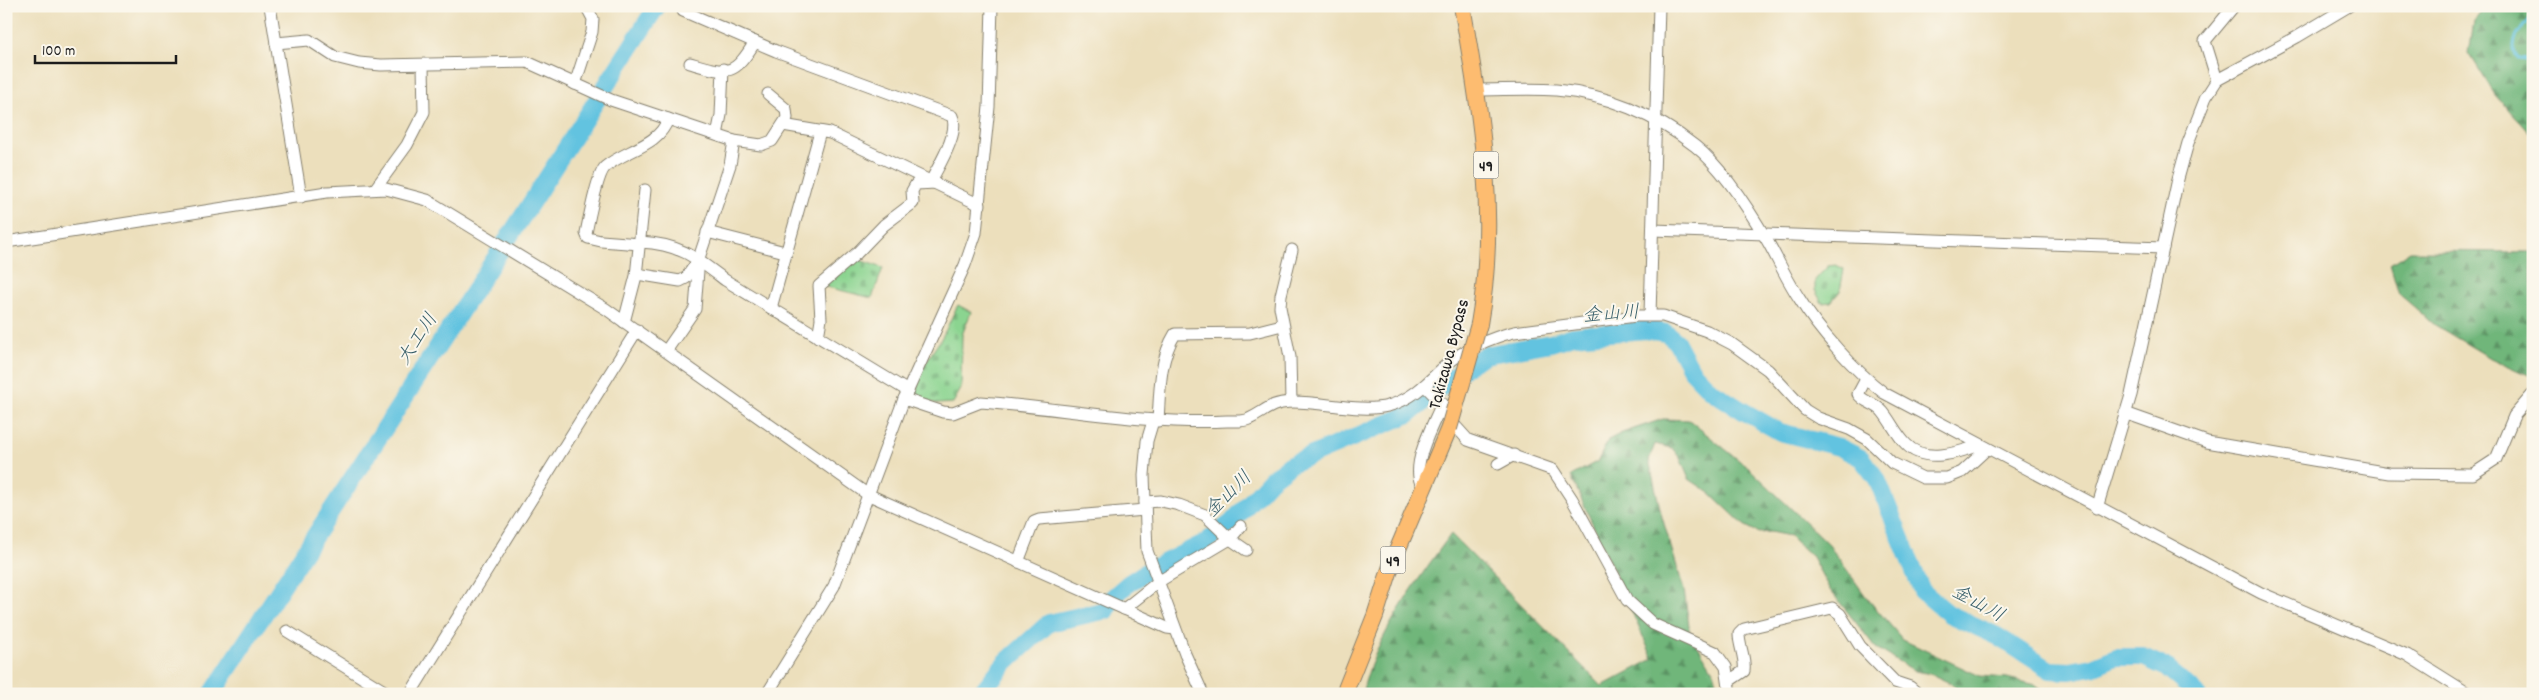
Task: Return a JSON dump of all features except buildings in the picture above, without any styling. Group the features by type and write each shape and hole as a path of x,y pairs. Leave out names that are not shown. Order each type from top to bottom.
{"highway":[{"name":"Takizawa Bypass","path":"1344,694 1392,563 1449,428 1479,324 1486,281 1489,226 1486,160 1477,90 1462,6"}],"street":[{"path":"270,6 301,197"},
{"path":"575,84 592,32 593,19 586,6"},
{"path":"767,694 834,586 867,494 906,395 965,265 976,233 989,107 992,6"},
{"path":"1650,315 1659,6"},
{"path":"2217,80 2205,41 2234,6"},
{"path":"2097,508 2125,414 2162,248 2188,143 2206,97 2217,80 2264,53 2297,38 2344,7"},
{"path":"683,11 755,42 952,116 952,134 934,182"},
{"path":"276,43 309,40 335,57 381,65 526,62 611,100 734,141 768,145 787,118 786,110 768,94"},
{"path":"690,63 723,69 735,69 741,64 755,42"},
{"path":"375,189 407,145 424,112 423,65"},
{"path":"717,135 721,115 723,69"},
{"path":"1477,90 1557,90 1613,100 1656,120 1696,147 1736,192 1763,234 1800,300 1866,379 1884,393 2097,508 2261,593 2407,655 2469,694"},
{"path":"668,119 660,135 605,168 598,178 586,233 588,238 601,241 659,243 699,258 725,280 818,337 906,395 943,412 962,410 981,402 1155,420 1244,420 1273,404 1291,402 1310,401 1365,409 1378,408 1408,398 1425,386 1447,364 1494,337 1514,332 1650,315 1680,321 1732,344 1768,370 1805,410 1867,439 1892,463 1923,478 1947,478 1962,472 1983,447"},
{"path":"783,125 830,133 980,205"},
{"path":"771,308 785,252 820,132"},
{"path":"666,351 695,309 699,258 706,232 730,165 734,141"},
{"path":"818,337 821,319 819,286 913,202 912,191 916,184 934,182"},
{"path":"6,242 327,192 386,189 427,200 637,330 867,494 1167,628 1175,629"},
{"path":"624,322 637,274 645,190"},
{"path":"1653,230 2162,248"},
{"path":"706,232 785,252"},
{"path":"1291,402 1290,357 1282,325 1281,295 1292,250"},
{"path":"637,274 680,281 686,278 699,258"},
{"path":"1204,694 1175,629 1147,551 1145,455 1155,420 1162,368 1168,346 1175,334 1250,333 1282,325"},
{"path":"410,694 637,330"},
{"path":"1866,379 1858,394 1861,398 1880,408 1906,445 1914,450 1938,455 1983,447"},
{"path":"1424,488 1420,483 1418,460 1442,403 1425,386"},
{"path":"2125,414 2215,443 2389,473 2474,474 2496,459 2514,416 2532,395"},
{"path":"1440,409 1468,440 1553,470 1572,499 1627,600 1639,614 1667,632 1715,652 1726,667 1730,694"},
{"path":"1498,464 1514,456"},
{"path":"1018,562 1034,522 1039,519 1145,506 1161,502 1179,505 1205,515 1230,539 1246,550"},
{"path":"1124,609 1158,582 1230,539 1242,526"},
{"path":"1729,681 1744,671 1743,654 1739,639 1739,634 1744,630 1832,608 1840,614 1860,646 1895,682 1910,686 1918,694"},
{"path":"287,631 390,694"}],"green space":[{"path":"2486,6 2533,6 2533,136 2495,95 2469,53 2474,21"},
{"path":"2410,251 2533,252 2533,377 2487,356 2435,325 2399,294 2390,264"},
{"path":"854,258 883,268 872,298 823,286"},
{"path":"1836,265 1844,269 1840,291 1831,302 1822,303 1815,290 1815,280 1828,266"},
{"path":"958,305 971,312 962,335 961,389 953,403 938,404 918,399 917,390 920,374"},
{"path":"1663,419 1689,420 1751,470 1829,545 1867,598 1903,640 1980,676 2007,678 2036,685 2049,694 1964,694 1950,683 1931,674 1915,671 1876,648 1830,590 1812,557 1790,536 1770,532 1759,533 1744,525 1710,493 1689,479 1680,458 1672,448 1655,444 1649,460 1662,517 1684,590 1690,633 1715,674 1720,694 1362,694 1376,652 1387,631 1425,570 1451,534 1602,686 1653,659 1571,476 1598,461 1608,440 1622,433"}],"waterway":[{"name":"大工川","path":"212,694 657,6"},
{"path":"2533,14 2517,35 2514,46 2518,58 2533,60"},
{"name":"金山川","path":"980,694 1005,663 1049,623 1107,610 1112,598 1129,583 1149,570 1206,542 1231,523 1271,479 1291,464 1409,414 1467,366 1485,355 1551,343 1573,336 1646,330 1666,333 1676,341 1692,371 1710,390 1743,411 1780,432 1839,447 1861,458 1877,479 1922,591 1949,614 1997,636 2050,670 2070,671 2092,667 2116,657 2143,657 2165,667 2197,694"}]}
